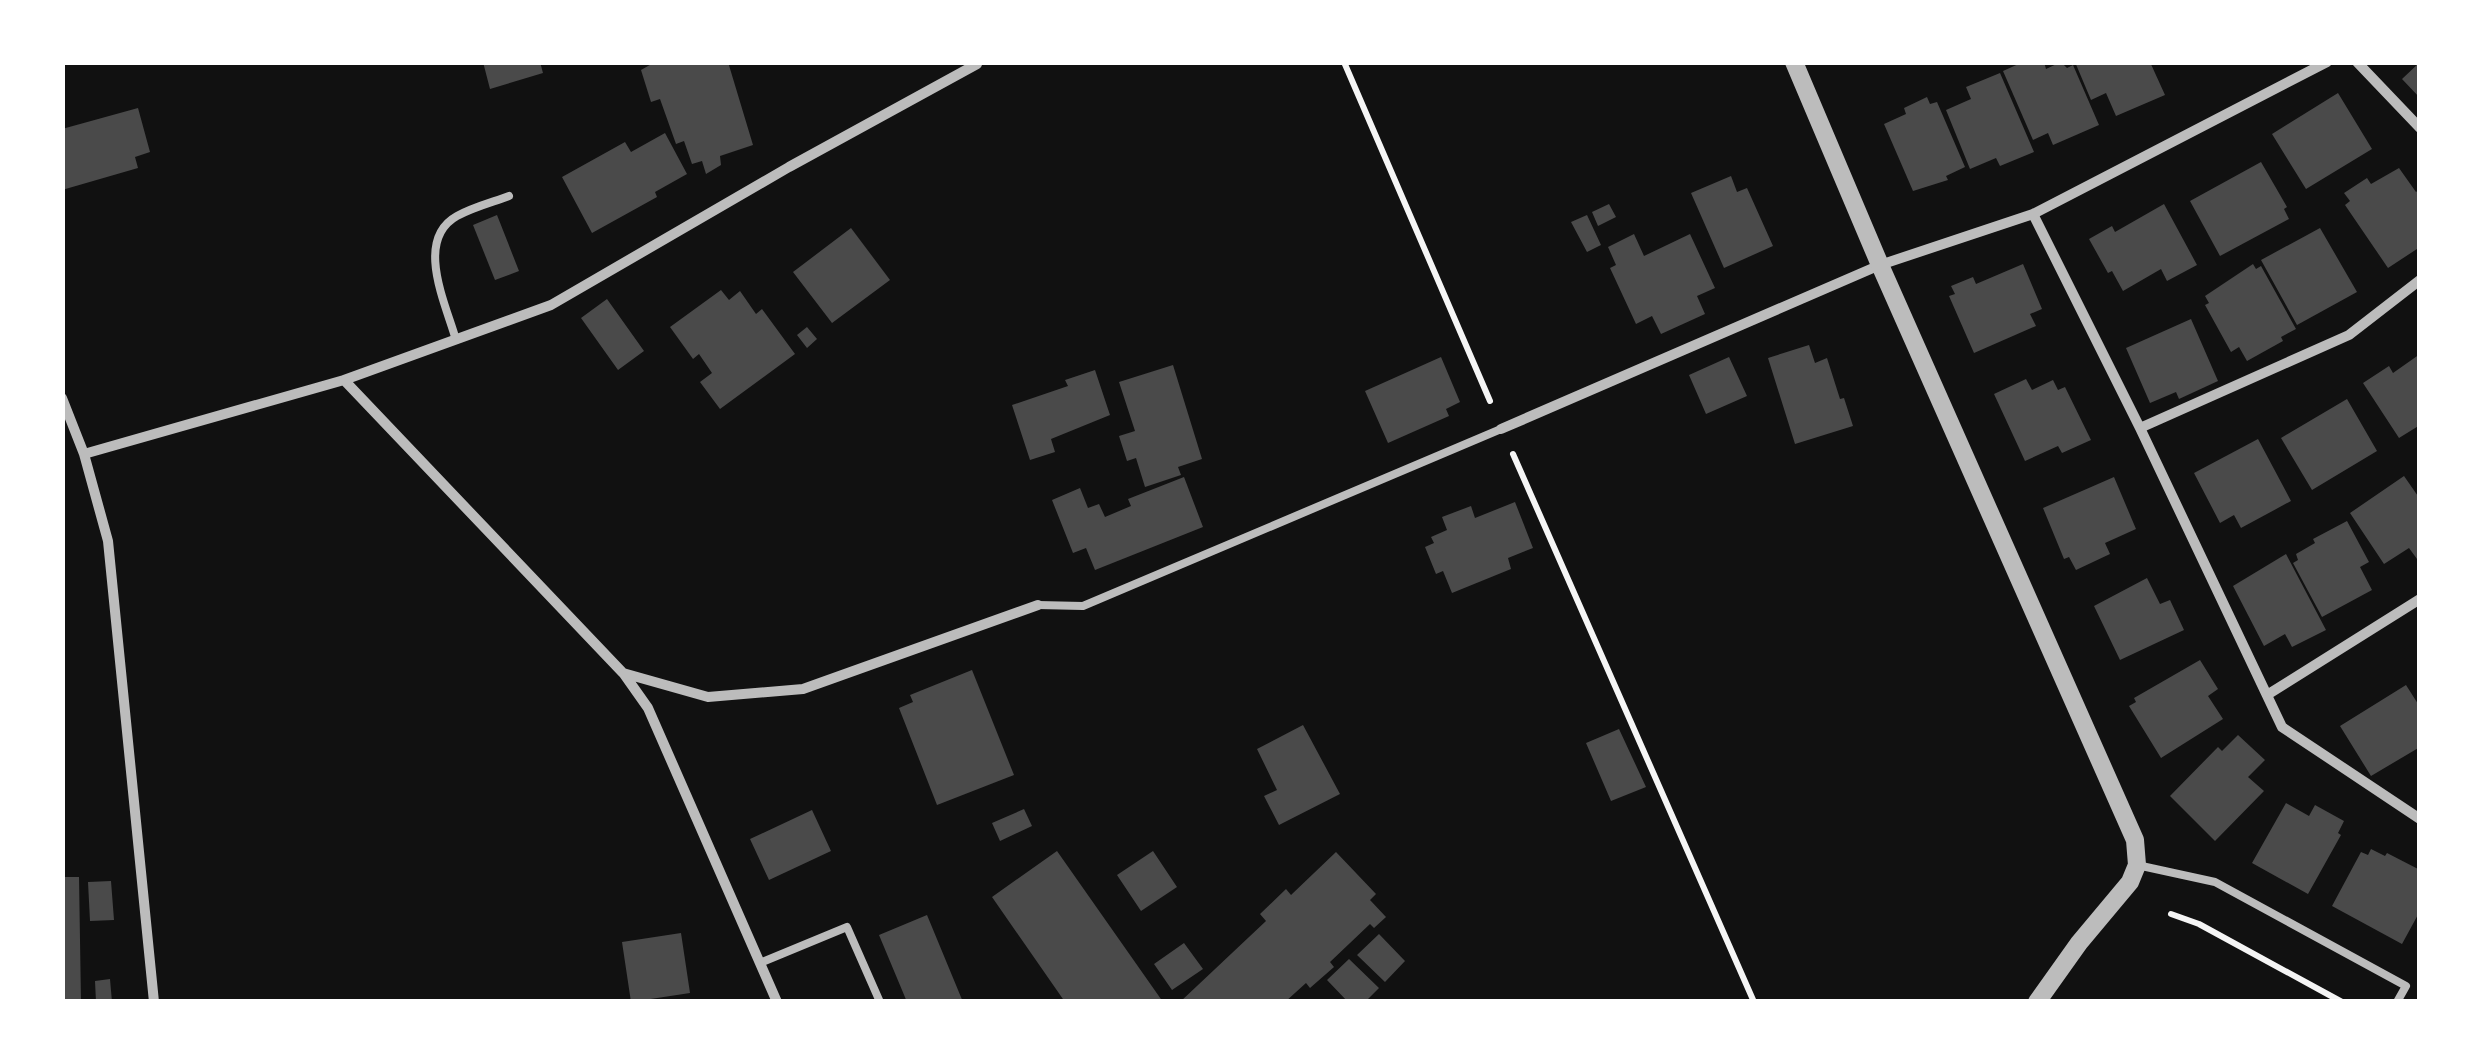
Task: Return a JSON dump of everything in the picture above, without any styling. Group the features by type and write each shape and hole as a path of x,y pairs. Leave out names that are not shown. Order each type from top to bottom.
{"street":[{"path":"1794,62 2135,840 2137,865 2130,882 2037,1002"},
{"path":"1502,429 1880,265 2033,214 2327,62"},
{"path":"2357,62 2420,128"},
{"path":"84,454 344,380 551,306 789,167 977,64"},
{"path":"2033,214 2282,728 2420,819"},
{"path":"2140,428 2349,336 2420,280"},
{"path":"344,380 623,673 648,708 777,1002"},
{"path":"62,398 84,454 108,541 154,1002"},
{"path":"2267,695 2420,599"},
{"path":"623,673 708,696 804,689 1038,604"}],"lane":[{"path":"456,340 434,260 439,234 454,217 510,196"},
{"path":"1038,604 1083,606 1502,429"},
{"path":"2137,865 2215,882 2406,986 2397,1002"},
{"path":"760,963 848,927 880,1002"}],"path":[{"path":"1344,62 1754,1002"},
{"path":"2170,914 2199,924 2342,1002"}],"building":[{"path":"483,62 540,62 543,73 490,89"},
{"path":"655,62 728,62 753,145 720,156 721,165 706,174 702,161 692,164 684,141 676,144 660,99 651,102 641,70"},
{"path":"2023,62 2044,62 2046,69 2061,62 2067,68 2073,65 2099,125 2053,145 2048,133 2033,140 2003,71"},
{"path":"2075,62 2150,62 2165,95 2116,116 2106,93 2091,100"},
{"path":"2420,62 2420,98 2402,79"},
{"path":"2000,73 2034,152 2000,166 1996,158 1970,169 1946,110 1971,99 1966,87"},
{"path":"2338,93 2372,149 2306,189 2272,134"},
{"path":"1927,97 1930,104 1937,102 1965,167 1946,176 1948,180 1913,191 1884,124 1906,114 1904,108"},
{"path":"138,108 150,152 135,157 138,168 62,190 62,129"},
{"path":"665,133 687,174 655,192 657,197 592,233 562,177 625,142 631,152"},
{"path":"2261,162 2287,207 2284,209 2289,219 2220,256 2190,201"},
{"path":"2399,168 2416,192 2420,189 2420,247 2388,268 2345,205 2350,201 2344,193 2367,178 2371,184"},
{"path":"1731,176 1737,192 1747,188 1773,246 1724,268 1691,193"},
{"path":"1609,204 1616,217 1598,226 1592,212"},
{"path":"2164,204 2197,265 2167,281 2161,269 2123,291 2089,239 2112,226 2115,232"},
{"path":"497,215 519,271 495,280 473,225"},
{"path":"1587,215 1601,245 1587,252 1571,222"},
{"path":"851,228 890,280 832,323 793,272"},
{"path":"2320,228 2357,292 2297,325 2261,260"},
{"path":"1634,234 1644,256 1690,234 1715,288 1697,296 1705,314 1661,334 1652,316 1636,324 1610,268 1616,265 1608,247"},
{"path":"2023,264 2042,309 2030,314 2036,326 1974,353 1949,296 1955,294 1951,286 1973,277 1976,284"},
{"path":"2253,264 2256,269 2261,266 2296,329 2247,361 2239,347 2231,352 2205,305 2209,303 2205,296"},
{"path":"721,290 729,300 740,291 756,314 762,309 795,354 720,409 700,382 712,373 699,354 693,359 670,327"},
{"path":"607,299 644,351 618,370 581,318"},
{"path":"2191,319 2218,381 2179,399 2176,392 2150,403 2126,348"},
{"path":"807,327 817,339 807,348 797,335"},
{"path":"1809,345 1815,363 1827,358 1853,426 1795,444 1768,358"},
{"path":"2420,354 2420,425 2399,438 2363,383 2389,366 2393,373"},
{"path":"1441,357 1460,402 1446,409 1449,416 1388,443 1365,391"},
{"path":"1729,357 1747,396 1706,414 1689,375"},
{"path":"1173,365 1202,459 1178,467 1181,475 1145,487 1136,458 1127,461 1119,436 1135,431 1119,382"},
{"path":"1095,370 1110,415 1051,439 1055,452 1030,460 1012,405 1068,386 1065,380"},
{"path":"2026,379 2032,390 2053,380 2058,390 2065,387 2091,440 2062,453 2058,446 2025,461 1994,394"},
{"path":"2347,399 2377,451 2312,490 2281,438"},
{"path":"2258,439 2291,501 2241,528 2234,515 2220,523 2194,473"},
{"path":"2404,476 2420,499 2420,557 2417,559 2409,548 2384,564 2350,513"},
{"path":"1184,477 1203,527 1095,570 1086,548 1073,553 1052,500 1080,488 1088,508 1099,504 1105,517 1131,506 1128,499"},
{"path":"2114,477 2136,529 2105,543 2110,554 2076,570 2069,557 2064,559 2043,508"},
{"path":"1515,502 1533,548 1508,558 1511,569 1452,593 1443,571 1436,574 1425,547 1434,543 1431,537 1447,530 1442,517 1471,506 1475,518"},
{"path":"2347,521 2369,562 2360,567 2372,590 2322,617 2293,563 2298,560 2296,554 2315,543 2313,539"},
{"path":"2286,554 2326,630 2292,647 2285,634 2264,646 2233,586"},
{"path":"2147,578 2160,604 2170,600 2184,630 2120,660 2094,606"},
{"path":"2200,660 2218,689 2208,696 2223,719 2161,758 2129,706 2136,702 2134,698"},
{"path":"972,670 1014,775 937,805 899,708 913,702 910,695"},
{"path":"2406,685 2420,707 2420,747 2371,776 2340,726"},
{"path":"1303,725 1340,794 1279,825 1264,796 1277,790 1257,749"},
{"path":"1619,729 1646,787 1611,801 1586,743"},
{"path":"2238,735 2265,760 2248,777 2264,791 2215,841 2170,796 2218,747 2222,751"},
{"path":"2286,803 2309,816 2315,805 2344,821 2338,833 2341,835 2308,894 2252,863"},
{"path":"1024,809 1032,826 1000,841 992,823"},
{"path":"812,810 831,851 769,880 750,839"},
{"path":"2371,849 2420,870 2420,911 2402,944 2332,906 2361,852 2368,855"},
{"path":"1057,851 1163,1002 1065,1002 992,897"},
{"path":"1153,851 1177,887 1141,911 1117,875"},
{"path":"1336,852 1376,894 1370,900 1386,917 1374,928 1370,924 1330,962 1334,967 1310,988 1306,983 1285,1002 1180,1002 1266,921 1260,914 1286,889 1291,895"},
{"path":"62,877 79,877 81,1002 62,1002"},
{"path":"111,881 114,920 90,921 88,882"},
{"path":"927,915 963,1002 907,1002 879,935"},
{"path":"681,933 690,993 631,1002 622,942"},
{"path":"1379,934 1405,961 1385,982 1357,955"},
{"path":"1184,943 1203,969 1172,990 1154,964"},
{"path":"1349,959 1379,988 1365,1002 1348,1002 1327,980"},
{"path":"110,979 112,1002 96,1002 95,981"}]}
